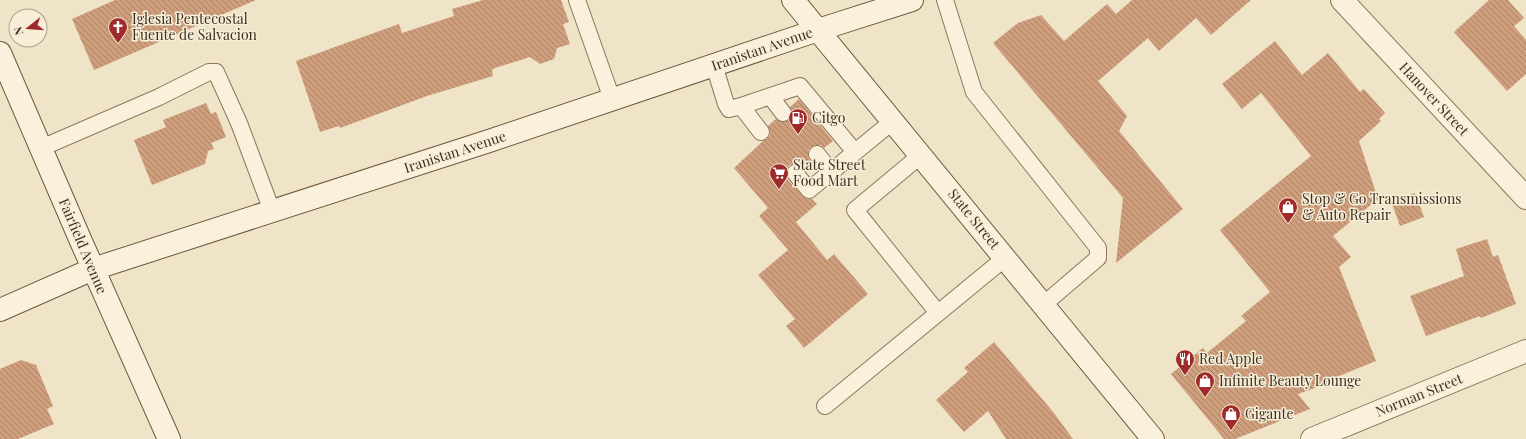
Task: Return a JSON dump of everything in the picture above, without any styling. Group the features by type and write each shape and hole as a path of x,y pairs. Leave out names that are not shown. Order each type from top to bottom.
{"street":[{"name":"State Street","path":"793,0 1153,439"},
{"name":"Iranistan Avenue","path":"0,310 93,268 489,141 818,30 912,0"},
{"name":"Hanover Street","path":"1342,0 1526,198"},
{"name":"Fairfield Avenue","path":"0,53 169,439"},
{"name":"Norman Street","path":"1312,439 1526,351"}],"lane":[{"path":"577,0 612,99"},
{"path":"946,0 974,92 1098,248 1098,258 1043,305"},
{"path":"714,65 726,104 729,109 800,86 855,152"},
{"path":"41,148 159,96 209,72 216,72 239,123 272,211"},
{"path":"770,96 784,113"},
{"path":"741,106 761,132"},
{"path":"795,173 809,190 893,121"},
{"path":"817,154 831,172"},
{"path":"922,156 855,210 938,313"},
{"path":"825,406 1005,258"}],"building":[{"name":"Iglesia Pentecostal Fuente de Salvacion","path":"115,0 256,0 94,70 72,19"},
{"path":"483,0 561,0 569,22 563,24 570,44 557,48 554,59 540,64 530,57 495,68 492,70 493,76 427,96 340,128 339,126 320,132 296,61 399,24 402,33 454,16 452,9"},
{"path":"1132,0 1251,0 1211,35 1196,18 1159,51 1148,38 1098,81 1127,116 1119,131 1183,209 1116,263 1123,198 993,43 1018,23 1041,15 1064,41 1107,4 1116,14"},
{"path":"1489,0 1508,0 1524,18 1514,26 1526,40 1526,74 1507,91 1454,32"},
{"path":"1275,41 1302,75 1328,53 1360,92 1364,89 1385,113 1379,119 1381,121 1359,141 1378,199 1333,236 1351,257 1339,267 1376,361 1334,378 1335,381 1298,394 1310,409 1235,439 1224,439 1171,374 1203,348 1207,353 1246,321 1241,316 1270,292 1220,230 1311,156 1261,93 1242,109 1222,84"},
{"path":"799,99 833,141 824,148 821,145 811,147 808,150 810,161 802,167 799,164 794,164 789,165 786,169 787,179 802,196 806,199 812,199 817,204 796,222 827,260 834,254 868,294 804,348 786,326 795,319 758,275 788,250 759,216 768,208 734,168 770,136 768,126 776,119 784,122 789,120 792,112 790,107"},
{"path":"206,103 211,114 216,112 226,137 211,143 214,149 208,151 205,164 152,185 134,140 166,127 163,120"},
{"path":"1415,193 1424,217 1400,226 1391,201"},
{"path":"1487,239 1493,257 1498,255 1516,304 1481,318 1480,316 1426,336 1410,296 1464,276 1456,249"},
{"path":"994,342 1054,413 1073,439 1006,439 988,411 964,432 936,400 968,372 964,368"},
{"path":"21,360 36,365 53,406 47,409 54,424 18,439 0,439 0,369"}],"place":[{"name":"Iglesia Pentecostal Fuente de Salvacion","path":"118,44"},
{"name":"Citgo","path":"798,135"},
{"name":"State Street Food Mart","path":"779,190"},
{"name":"Stop & Go Transmissions & Auto Repair","path":"1288,224"},
{"name":"Red Apple","path":"1185,376"},
{"name":"Infinite Beauty Lounge","path":"1205,398"},
{"name":"Gigante","path":"1231,431"}]}
